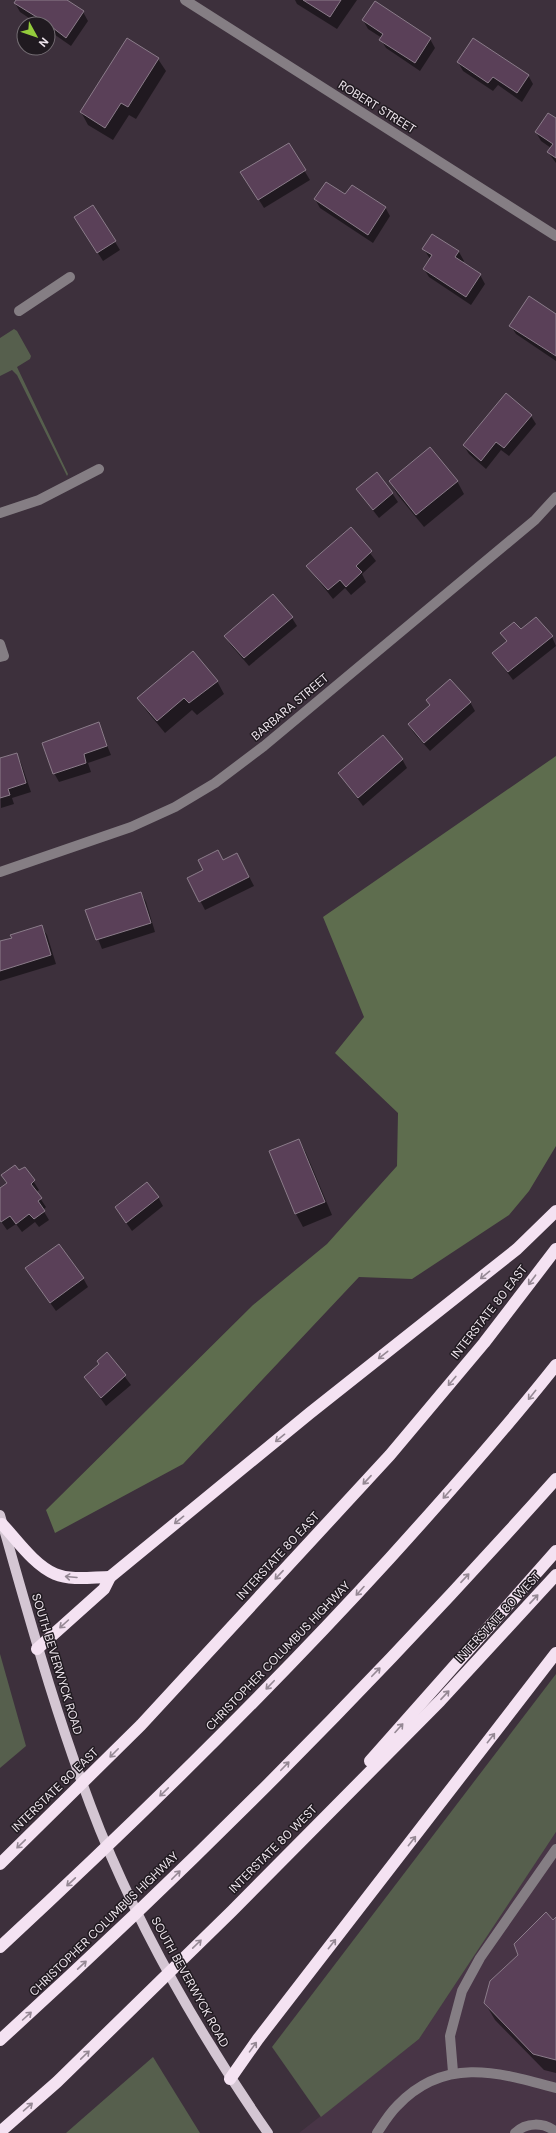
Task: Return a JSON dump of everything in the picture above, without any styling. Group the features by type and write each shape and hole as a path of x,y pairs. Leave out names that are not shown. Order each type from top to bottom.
{"highway":[{"path":"37,1649 104,1588 110,1576 310,1413 511,1254 556,1211"},
{"name":"INTERSTATE 80 EAST","path":"0,1864 141,1725 390,1455 484,1343 556,1249"},
{"name":"CHRISTOPHER COLUMBUS HIGHWAY","path":"0,1947 192,1765 330,1623 453,1488 556,1365"},
{"name":"CHRISTOPHER COLUMBUS HIGHWAY","path":"0,2040 151,1899 258,1794 402,1644 556,1479"},
{"path":"1,1519 43,1566 55,1574 69,1577 110,1576"},
{"path":"280,1862 556,1551"},
{"name":"INTERSTATE 80 WEST","path":"0,2132 57,2082 280,1862 440,1701 556,1575"},
{"path":"230,2079 258,2039 556,1653"}],"main road":[{"name":"SOUTH BEVERWYCK ROAD","path":"1,1519 37,1649 63,1730 101,1831 142,1923 193,2020 230,2079 268,2133"}],"street":[{"name":"ROBERT STREET","path":"185,0 556,236"},
{"path":"19,311 70,278"},
{"path":"0,513 39,500 99,469"},
{"name":"BARBARA STREET","path":"0,872 131,826 175,807 215,782 264,746 535,520 556,497"},
{"path":"0,644 4,656 0,657"},
{"path":"453,2072 450,2036 462,1991 480,1958 556,1849"},
{"path":"377,2133 397,2106 426,2082 453,2072 492,2072 556,2088"},
{"path":"515,2133 531,2124 542,2125 556,2132"}],"shaded area":[{"path":"556,1832 556,2133 299,2133 419,2039"}],"green space":[{"path":"14,329 17,331 31,356 30,359 17,367 68,474 67,476 17,375 12,370 0,376 0,338"},
{"path":"556,756 556,1146 529,1191 509,1215 412,1279 359,1277 183,1464 55,1533 46,1510 253,1305 327,1244 397,1166 398,1113 335,1053 364,1017 323,917"},
{"path":"0,1654 26,1746 0,1768"},
{"path":"556,1674 556,1832 419,2039 321,2117 272,2047"},
{"path":"153,2057 200,2133 66,2133"}],"building":[{"path":"16,0 67,0 84,11 66,38 56,30 56,16 35,16 14,3"},
{"path":"303,0 341,0 330,17"},
{"path":"375,1 431,38 415,63 379,40 383,34 362,20"},
{"path":"127,38 159,58 128,107 121,103 105,128 80,112"},
{"path":"473,38 529,75 517,93 493,77 488,83 457,62"},
{"path":"548,113 556,118 556,158 547,152 553,144 535,132"},
{"path":"289,143 306,170 258,200 240,172"},
{"path":"326,182 345,194 352,185 386,207 368,235 314,199"},
{"path":"93,205 116,241 97,253 74,217"},
{"path":"432,234 459,251 455,257 481,274 466,297 423,269 432,255 422,249"},
{"path":"529,296 556,314 556,356 509,326"},
{"path":"506,393 532,415 504,448 496,442 481,461 463,445"},
{"path":"430,447 458,481 416,515 389,481"},
{"path":"377,472 393,493 373,510 356,489"},
{"path":"351,527 372,551 356,566 362,572 346,587 340,580 328,590 306,566"},
{"path":"273,594 293,617 244,658 224,636"},
{"path":"536,617 553,636 508,672 492,653 507,641 500,633 514,622 521,629"},
{"path":"193,651 218,681 189,703 184,698 157,721 137,698"},
{"path":"450,679 471,702 424,743 408,724 430,705 426,700"},
{"path":"99,722 107,746 84,754 86,763 53,774 42,743"},
{"path":"383,735 403,759 358,798 338,773"},
{"path":"17,753 26,783 8,789 10,795 0,798 0,758"},
{"path":"218,850 223,860 237,853 249,877 199,902 187,878 203,870 198,860"},
{"path":"141,892 151,923 96,940 85,910"},
{"path":"42,925 51,955 0,971 0,941 12,938 10,935"},
{"path":"299,1139 325,1202 295,1214 269,1151"},
{"path":"15,1165 19,1170 25,1167 35,1180 31,1184 42,1198 38,1201 45,1211 34,1219 29,1214 16,1224 10,1216 1,1222 0,1220 0,1188 7,1183 1,1175"},
{"path":"147,1182 159,1197 126,1223 115,1207"},
{"path":"59,1244 84,1278 50,1303 25,1268"},
{"path":"107,1352 126,1375 101,1398 84,1377 99,1364 97,1361"},
{"path":"546,1912 553,1920 556,1917 556,2060 533,2054 484,2003 490,1981 518,1955 514,1944"}]}
